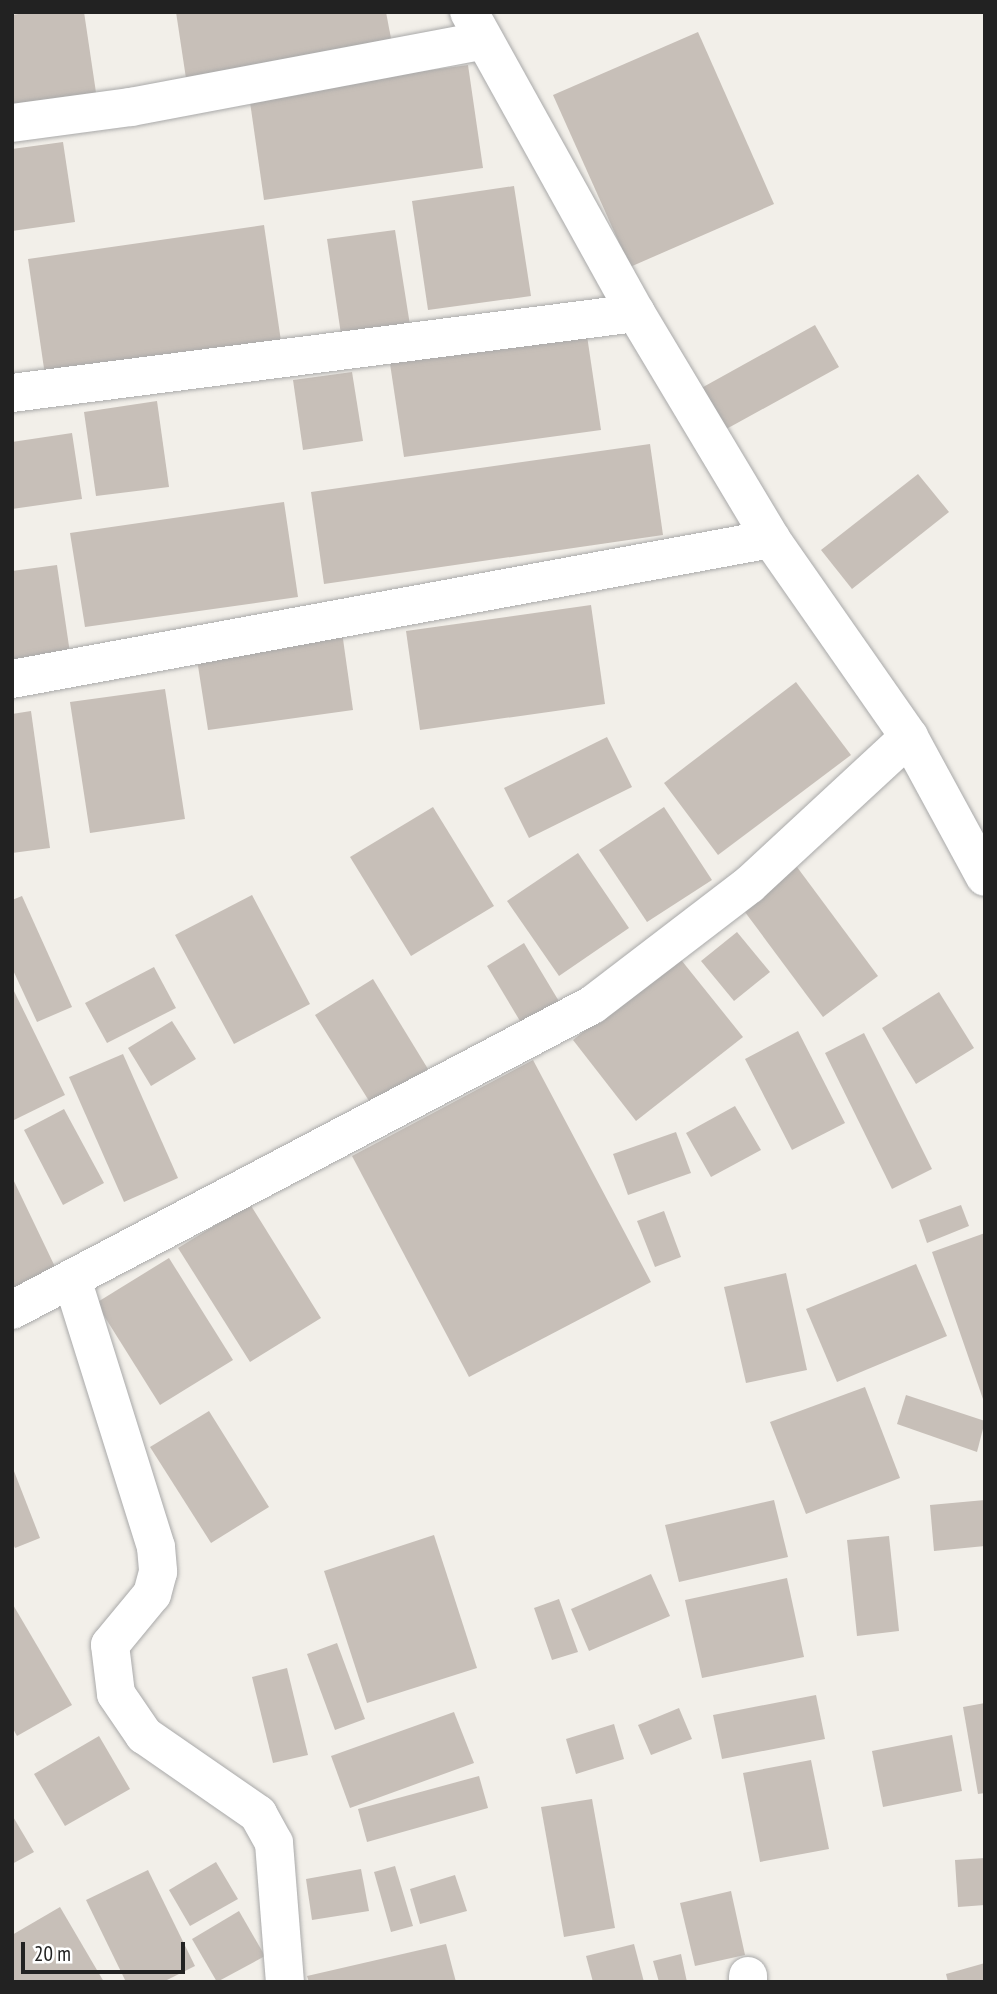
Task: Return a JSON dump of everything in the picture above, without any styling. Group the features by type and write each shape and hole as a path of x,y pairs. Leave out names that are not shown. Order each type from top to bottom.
{"street":[{"path":"12,123 131,107 476,26 561,186 771,540 909,737 985,877"},
{"path":"12,393 636,313"},
{"path":"12,679 771,540"},
{"path":"12,1310 592,1005 749,885 909,737"},
{"path":"72,1279 156,1547 158,1572 152,1594 110,1645 116,1694 144,1735 258,1814 274,1843 285,1982"}],"building":[{"path":"31,12 84,12 98,106 12,117 12,15"},
{"path":"176,12 386,12 393,49 187,85"},
{"path":"698,32 774,204 630,267 553,95"},
{"path":"468,65 483,168 264,200 249,95"},
{"path":"63,142 75,222 12,231 12,149"},
{"path":"514,186 531,296 428,310 412,201"},
{"path":"264,225 282,348 46,382 28,259"},
{"path":"395,230 412,338 343,348 327,239"},
{"path":"815,325 839,367 710,438 687,396"},
{"path":"586,329 601,430 404,457 389,357"},
{"path":"352,372 363,441 303,450 293,380"},
{"path":"157,401 169,487 96,496 84,412"},
{"path":"72,433 82,499 12,509 12,442"},
{"path":"650,444 663,535 324,584 311,492"},
{"path":"918,474 949,512 852,589 821,550"},
{"path":"284,502 298,597 85,627 70,533"},
{"path":"57,565 70,653 12,661 12,571"},
{"path":"591,605 605,704 420,730 406,631"},
{"path":"342,632 353,710 208,730 196,653"},
{"path":"796,682 851,755 718,855 664,783"},
{"path":"165,689 185,819 90,833 70,702"},
{"path":"31,711 50,848 12,853 12,714"},
{"path":"607,737 632,787 529,838 504,788"},
{"path":"433,807 494,906 411,956 350,857"},
{"path":"664,807 712,880 647,922 599,850"},
{"path":"578,853 629,928 559,976 507,901"},
{"path":"797,867 878,976 823,1017 742,908"},
{"path":"252,895 310,1004 234,1044 175,935"},
{"path":"22,896 72,1007 37,1022 12,968 12,900"},
{"path":"737,932 770,972 734,1001 701,961"},
{"path":"524,943 563,1008 526,1031 487,966"},
{"path":"678,956 743,1037 636,1121 573,1040"},
{"path":"154,967 176,1008 107,1043 85,1003"},
{"path":"373,979 428,1069 371,1104 315,1015"},
{"path":"12,987 65,1095 12,1121"},
{"path":"939,992 974,1048 916,1084 882,1028"},
{"path":"172,1021 196,1059 151,1086 128,1048"},
{"path":"798,1031 845,1123 792,1150 745,1059"},
{"path":"864,1033 932,1169 892,1189 825,1053"},
{"path":"123,1054 178,1178 124,1202 69,1077"},
{"path":"533,1060 651,1282 469,1377 352,1156"},
{"path":"735,1106 761,1150 711,1177 686,1133"},
{"path":"64,1109 104,1183 63,1205 24,1130"},
{"path":"676,1132 691,1173 628,1195 613,1154"},
{"path":"12,1177 58,1273 12,1294"},
{"path":"250,1204 321,1318 250,1362 178,1248"},
{"path":"961,1205 969,1226 927,1243 919,1220"},
{"path":"664,1211 681,1257 655,1267 637,1221"},
{"path":"985,1233 985,1402 984,1402 932,1252"},
{"path":"169,1258 233,1360 160,1405 96,1303"},
{"path":"916,1264 947,1336 837,1382 806,1309"},
{"path":"786,1273 807,1370 746,1383 724,1287"},
{"path":"865,1387 900,1478 806,1514 770,1422"},
{"path":"906,1395 985,1421 977,1452 897,1424"},
{"path":"209,1411 269,1507 211,1543 150,1447"},
{"path":"12,1466 40,1538 15,1548 12,1542"},
{"path":"774,1500 788,1557 679,1582 665,1525"},
{"path":"985,1500 985,1546 934,1551 930,1505"},
{"path":"434,1535 477,1668 367,1703 324,1571"},
{"path":"889,1536 899,1631 857,1636 847,1540"},
{"path":"651,1574 670,1616 589,1651 571,1609"},
{"path":"787,1578 804,1657 702,1678 685,1600"},
{"path":"559,1599 578,1652 552,1660 534,1608"},
{"path":"12,1603 72,1705 17,1736 12,1727"},
{"path":"337,1643 365,1719 335,1730 307,1654"},
{"path":"287,1668 308,1755 273,1763 252,1677"},
{"path":"816,1695 825,1739 722,1759 713,1715"},
{"path":"985,1703 985,1793 978,1794 963,1707"},
{"path":"679,1708 692,1739 651,1755 638,1725"},
{"path":"454,1712 474,1763 350,1808 331,1756"},
{"path":"614,1724 624,1759 576,1774 566,1739"},
{"path":"952,1735 962,1791 883,1807 872,1751"},
{"path":"99,1736 130,1789 65,1826 34,1774"},
{"path":"811,1760 829,1849 760,1862 743,1773"},
{"path":"479,1776 488,1808 367,1842 358,1809"},
{"path":"592,1799 615,1928 564,1937 541,1807"},
{"path":"12,1815 34,1852 12,1864"},
{"path":"985,1858 985,1905 958,1907 955,1860"},
{"path":"216,1862 238,1899 190,1926 169,1890"},
{"path":"395,1866 413,1926 391,1932 374,1872"},
{"path":"361,1869 369,1911 312,1920 306,1879"},
{"path":"148,1870 195,1966 163,1982 126,1982 86,1900"},
{"path":"455,1875 467,1911 420,1924 410,1889"},
{"path":"731,1891 745,1955 695,1966 680,1903"},
{"path":"60,1907 104,1982 12,1982 12,1935"},
{"path":"239,1911 265,1956 217,1982 192,1939"},
{"path":"446,1944 456,1982 309,1982 307,1976"},
{"path":"634,1944 644,1982 593,1982 586,1956"},
{"path":"681,1954 687,1982 659,1982 653,1961"},
{"path":"985,1963 985,1982 948,1982 946,1974"}]}
